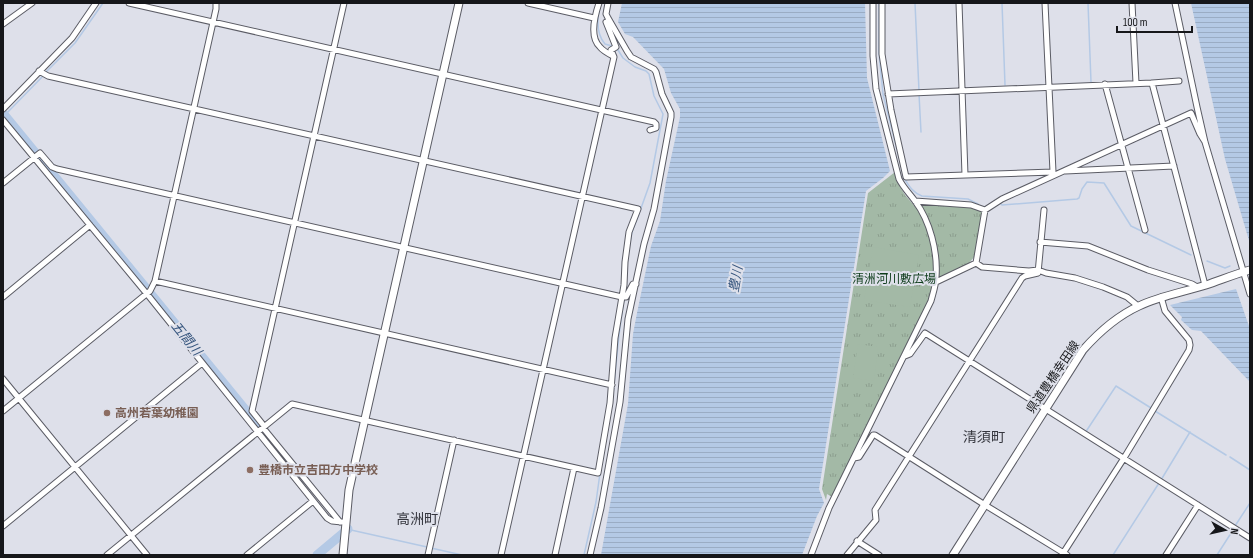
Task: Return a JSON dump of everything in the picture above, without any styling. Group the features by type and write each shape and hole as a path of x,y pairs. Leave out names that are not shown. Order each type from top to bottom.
{"street":[{"path":"3,24 32,3"},
{"path":"4,108 72,38 96,3"},
{"path":"129,3 654,122 656,124 656,128 650,130"},
{"path":"3,411 148,293 155,282 216,9 216,3"},
{"path":"343,522 264,429 261,429 252,411 344,3"},
{"path":"343,555 343,522 352,478 458,3"},
{"path":"528,3 594,18"},
{"path":"598,3 594,18 594,29 597,44 614,57"},
{"path":"501,555 525,456 562,283 614,57 611,50 614,48 605,19 608,3"},
{"path":"811,555 829,508 931,301 936,282 936,262 931,236 915,201 905,190 899,179 876,89 873,56 873,3"},
{"path":"882,3 882,54 888,94 906,177 1053,174"},
{"path":"959,3 965,175"},
{"path":"1046,3 1053,174"},
{"path":"1132,3 1136,83"},
{"path":"1175,3 1196,106 1205,142 1247,271 1250,294"},
{"path":"590,555 601,508 620,402 628,319 644,244 654,209 671,112 662,94 656,72 648,65 629,54 606,14"},
{"path":"39,71 48,76 638,209 629,232 625,262 624,297 615,338 610,403 598,473 292,404 108,555"},
{"path":"888,94 1179,81"},
{"path":"1152,83 1206,285"},
{"path":"1105,84 1145,230"},
{"path":"976,263 985,210 1002,199 1053,174 1191,113 1205,142"},
{"path":"3,120 148,293 202,363 261,429 327,518 332,521 343,522"},
{"path":"3,183 40,153 52,167 57,169 624,297"},
{"path":"1061,171 1174,166"},
{"path":"915,201 971,205 985,210"},
{"path":"847,555 857,541 876,520 875,510 1022,278 1025,276 1038,274 1044,210"},
{"path":"3,297 90,225"},
{"path":"1040,242 1088,246 1148,270 1197,287"},
{"path":"936,282 976,263"},
{"path":"976,263 982,267 1029,271 1038,270 1074,278 1103,287 1127,297 1138,306"},
{"name":"県道豊橋幸田線","path":"952,555 1083,350 1105,328 1138,306 1161,297 1206,285 1247,271"},
{"path":"155,282 612,385"},
{"path":"624,297 633,284 636,284"},
{"path":"854,458 859,456 875,435 1064,554 1189,350 1189,340 1165,311 1161,297"},
{"path":"905,356 910,354 925,333 1250,538"},
{"path":"3,526 202,363"},
{"path":"3,379 147,555"},
{"path":"428,555 454,440"},
{"path":"555,555 574,468"},
{"path":"247,555 313,501"},
{"path":"1166,555 1198,505"},
{"path":"857,541 879,555"}],"green space":[{"name":"清洲河川敷広場","path":"895,172 899,185 905,195 918,210 928,229 935,271 931,296 832,497 827,494 826,500 822,489 868,193"},
{"name":"清洲河川敷広場","path":"923,205 970,207 982,212 976,255 968,264 941,277 938,275 937,262 922,208"},
{"path":"873,247 919,255 910,307 864,300"},
{"path":"858,344 878,347 874,381 853,378"}],"water":[{"name":"豊川","path":"622,3 865,3 867,78 890,171 866,191 819,489 824,503 817,516 802,555 601,555 628,404 633,334 651,246 660,221 666,181 680,117 680,109 671,93 664,69 633,37 625,34 618,22"},
{"path":"1191,3 1250,3 1250,244 1225,159"},
{"path":"1236,289 1250,329 1250,382 1201,331 1192,330 1181,320 1182,317 1170,305"}],"waterway":[{"path":"46,72 75,43 103,3"},
{"path":"879,3 879,53 883,94 899,157"},
{"path":"915,3 919,91"},
{"path":"1002,3 1005,85"},
{"path":"1088,3 1091,82"},
{"path":"599,10 598,28 600,37 605,44 612,46 615,50 618,50 623,58 635,67 646,71 649,74 654,96 663,114 650,183 640,211"},
{"path":"5,115 42,77"},
{"path":"919,94 921,132"},
{"name":"五間川","path":"3,113 267,436"},
{"path":"904,178 919,195 968,199 978,204"},
{"path":"1000,203 1002,205 1077,199 1079,198 1082,189 1087,182 1104,183 1131,226 1191,255"},
{"path":"629,247 632,232 639,214"},
{"path":"1207,261 1225,268 1230,266"},
{"path":"613,394 624,298"},
{"path":"1085,433 1116,386 1151,408"},
{"path":"1155,411 1226,455"},
{"path":"1161,480 1190,432"},
{"path":"1230,457 1250,470"},
{"path":"584,555 596,502 600,473"},
{"path":"1113,555 1159,483"},
{"path":"1235,526 1250,503"},
{"name":"五間川","path":"317,555 348,529 347,528"},
{"path":"351,530 427,547"},
{"path":"1217,555 1233,530"},
{"path":"431,548 462,555"}],"place":[{"name":"高州若葉幼稚園","path":"107,413"},
{"name":"豊橋市立吉田方中学校","path":"250,470"}],"district":[{"name":"清須町","path":"984,437"},
{"name":"高洲町","path":"417,519"}]}
